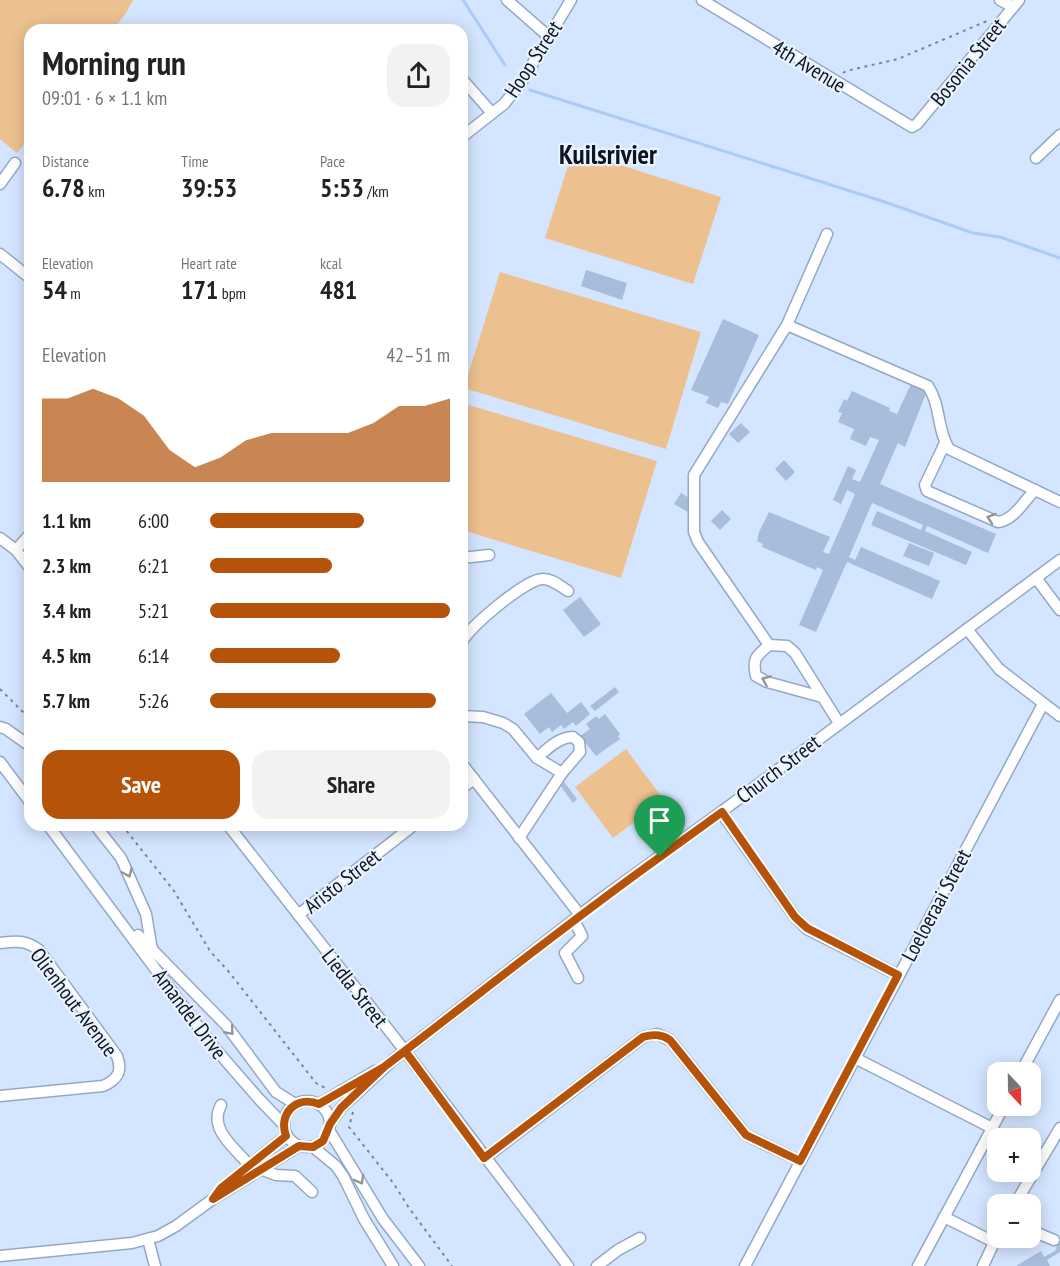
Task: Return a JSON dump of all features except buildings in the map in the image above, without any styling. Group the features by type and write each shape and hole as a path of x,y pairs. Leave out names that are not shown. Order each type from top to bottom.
{"street":[{"path":"507,0 548,36"},
{"name":"Hoop Street","path":"468,132 504,104 521,83 571,0"},
{"name":"4th Avenue","path":"702,0 907,125 912,127 917,124"},
{"path":"1000,0 1016,4"},
{"name":"Bosonia Street","path":"917,124 1016,4"},
{"path":"468,86 492,113"},
{"path":"1036,158 1060,135"},
{"path":"0,184 15,163"},
{"path":"769,645 698,542 694,532 696,511 694,475 787,325 827,234"},
{"path":"0,254 24,273"},
{"path":"787,325 928,386 935,397 945,443 950,449 1060,502"},
{"path":"945,443 925,485 927,491 998,522 1005,522 1035,490"},
{"path":"0,538 16,550 24,560"},
{"path":"16,550 24,541"},
{"path":"468,557 489,555"},
{"name":"Church Street","path":"330,1127 341,1108 384,1067 577,917 1060,560"},
{"path":"1036,578 1059,606"},
{"path":"468,632 482,618 528,584 543,579 555,582 568,591"},
{"path":"967,629 999,669 1060,716"},
{"path":"822,697 767,682 756,676 753,665 757,655 769,645 787,646 795,653 839,723"},
{"name":"Loeloeraai Street","path":"745,1266 1044,704"},
{"path":"468,716 483,717 503,723 513,729 537,758 562,772"},
{"path":"0,727 24,742"},
{"path":"519,838 562,772 580,752 579,742 576,738 567,737 537,758"},
{"path":"0,762 24,794"},
{"path":"468,772 577,917 582,936 565,953 578,978"},
{"path":"468,784 474,779"},
{"path":"722,812 795,917 807,928 898,975"},
{"name":"Amandel Drive","path":"53,831 217,1051 283,1124"},
{"path":"100,831 121,858 146,914 152,950"},
{"name":"Liedla Street","path":"233,831 405,1051 568,1266"},
{"name":"Aristo Street","path":"298,915 406,831"},
{"name":"Amandel Drive","path":"103,897 226,1025 276,1092 295,1104"},
{"name":"Olienhout Avenue","path":"0,943 20,941 30,943 39,950 117,1056 120,1065 115,1081 103,1086 0,1096"},
{"path":"1027,1062 1060,1000"},
{"path":"484,1158 643,1037 657,1034 670,1040 746,1135 800,1161"},
{"path":"855,1058 992,1128 999,1116"},
{"name":"Church Street","path":"319,1104 384,1067"},
{"path":"393,1266 364,1219 343,1176 331,1161 313,1147 299,1146 286,1136 283,1124 287,1113 295,1104 307,1101 319,1104 327,1113 330,1127 383,1219 419,1266"},
{"path":"221,1105 216,1113 218,1128 249,1165"},
{"path":"313,1147 323,1141 330,1127"},
{"path":"1021,1194 1060,1128"},
{"path":"213,1199 221,1188 286,1136"},
{"path":"918,1266 987,1137"},
{"path":"0,1256 148,1239 168,1232 213,1199 299,1146"},
{"path":"260,1169 276,1175 295,1176 312,1192"},
{"path":"944,1216 987,1235"},
{"path":"1041,1235 1054,1240"},
{"path":"597,1266 618,1250 640,1238"},
{"path":"148,1239 155,1266"},
{"path":"983,1266 992,1248"}],"path":[{"path":"835,81 846,71 898,58 986,21 998,26"},
{"path":"0,689 24,713"},
{"path":"127,831 174,891 210,951 230,972 316,1083 327,1088"},
{"path":"354,1110 349,1127 394,1184 452,1266"}],"shaded area":[{"path":"0,0 133,0 118,24 24,24 24,144 17,153 0,139"},
{"path":"573,150 721,197 693,284 545,238"},
{"path":"500,272 701,332 666,449 468,389 468,375"},
{"path":"468,405 657,461 621,578 468,532"},
{"path":"626,749 664,800 613,838 575,787"}],"waterway":[{"path":"463,0 505,65"},
{"path":"530,90 882,201 973,233 1000,237 1060,258"}],"district":[{"name":"Kuilsrivier","path":"608,154"}],"route":[{"path":"660,857 598,901 384,1067 319,1104 307,1101 295,1104 284,1118 286,1136 221,1188 213,1199 299,1146 313,1147 323,1141 330,1124 341,1108 384,1067 405,1051 484,1158 643,1037 657,1034 670,1040 746,1135 800,1161 898,975 807,928 795,917 722,812 660,857"}]}
